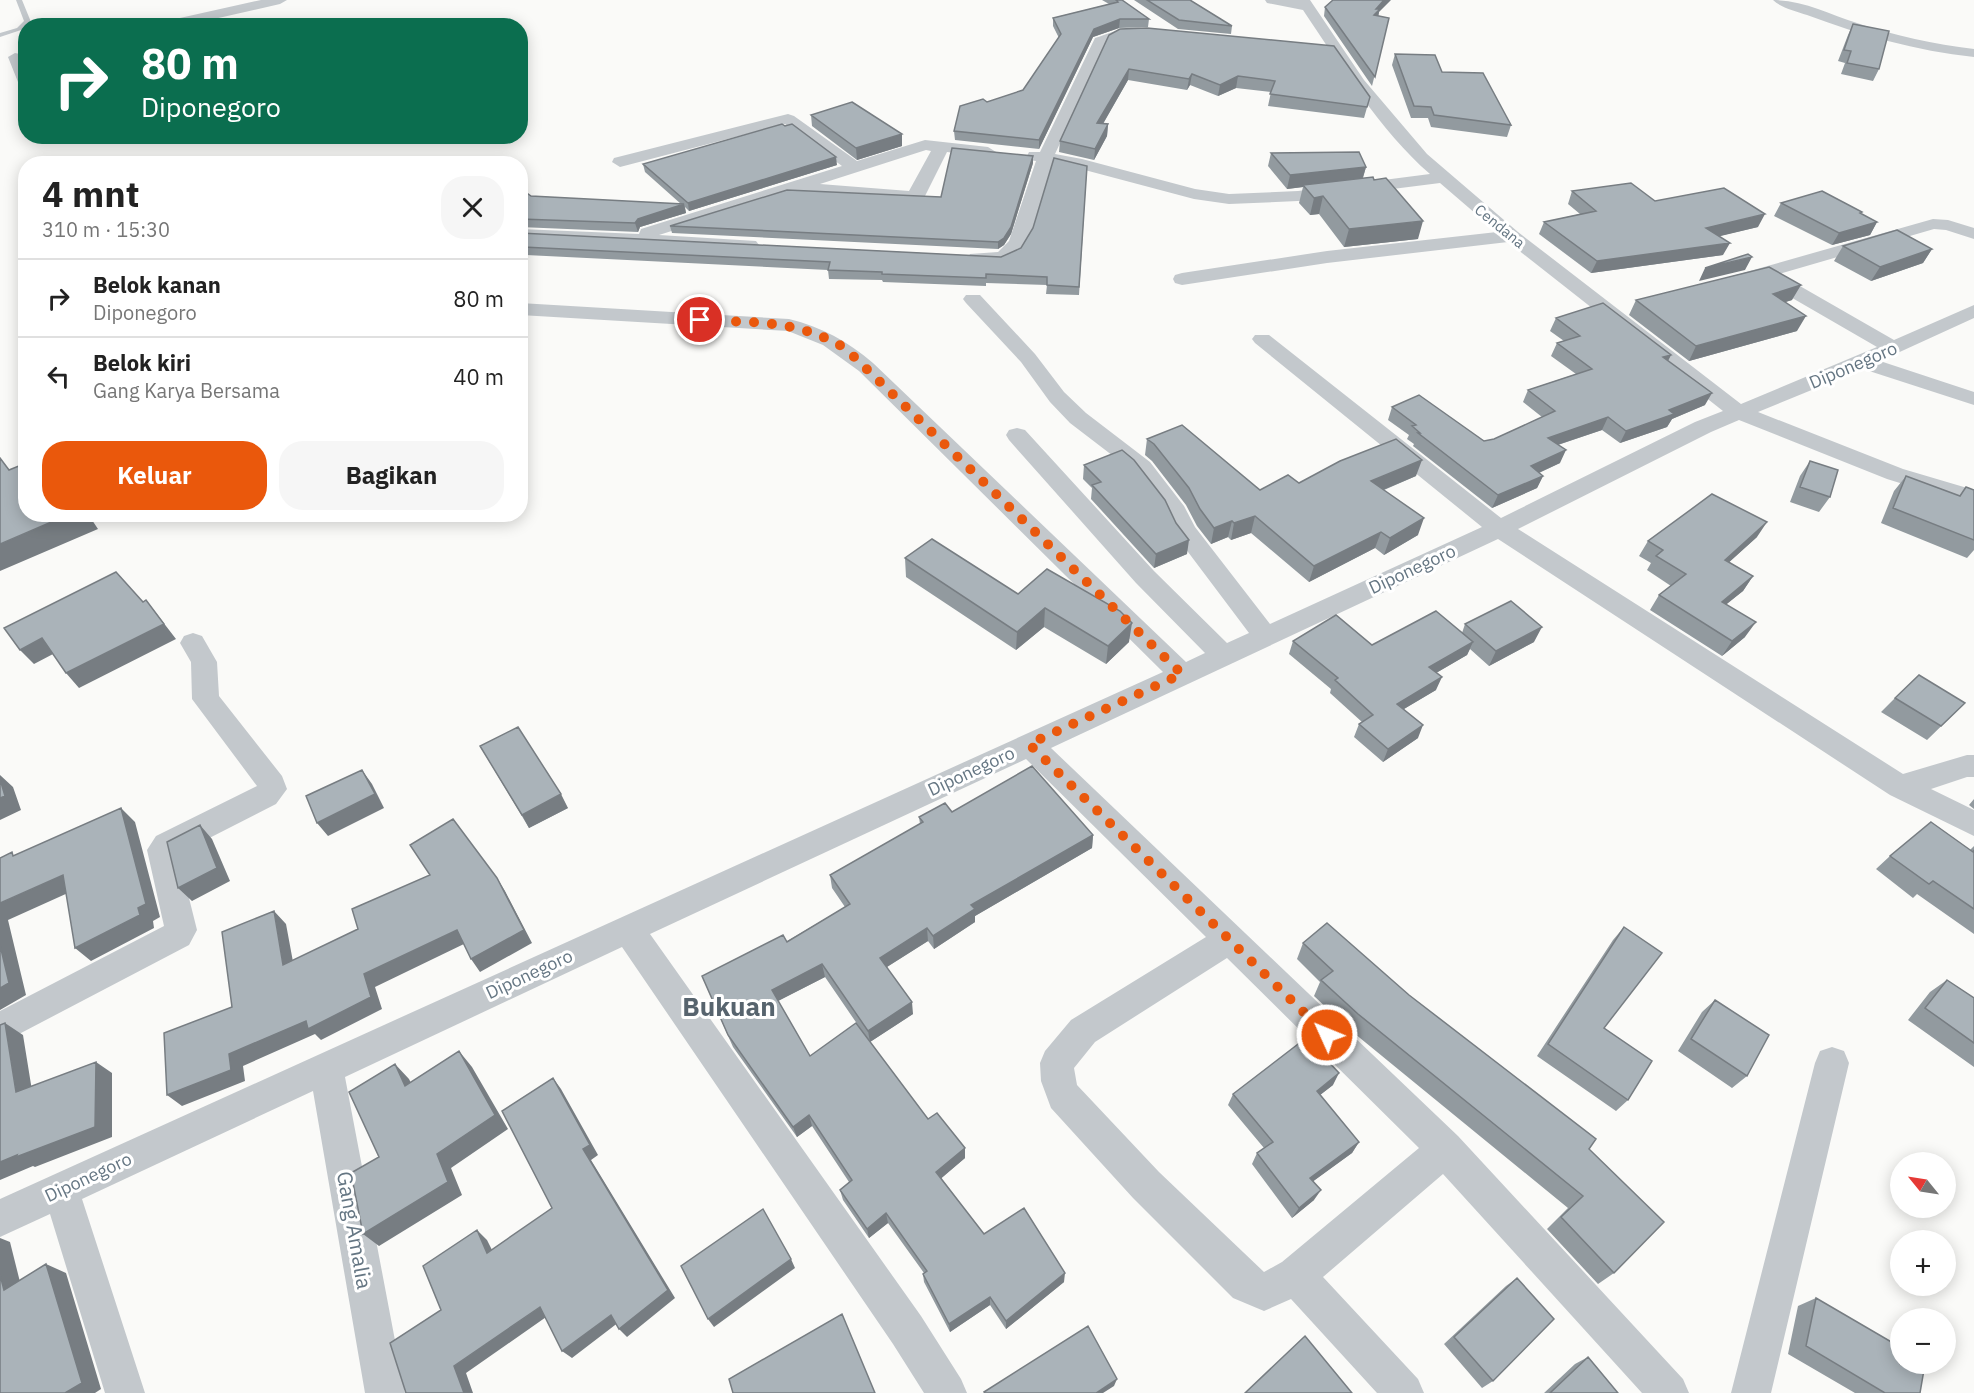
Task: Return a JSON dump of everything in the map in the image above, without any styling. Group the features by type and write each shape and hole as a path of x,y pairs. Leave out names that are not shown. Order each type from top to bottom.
{"street":[{"path":"198,18 280,0"},
{"path":"1272,0 1305,4"},
{"path":"1780,0 1826,18 1900,41 1974,53"},
{"name":"Cendana","path":"1305,4 1359,83 1421,158 1442,178 1608,312 1738,412 1895,474 1974,498"},
{"path":"957,256 992,258 1001,257 1013,251 1022,235 1046,157 1100,40 1123,33 1162,33"},
{"path":"1314,49 1337,51"},
{"path":"0,61 18,56"},
{"path":"620,162 788,119 854,167"},
{"path":"631,238 925,145 999,153"},
{"path":"792,187 912,196 919,192 941,147"},
{"path":"1022,155 1046,157 1091,166 1212,198 1229,199 1298,196 1442,178"},
{"path":"1719,284 1933,224 1948,225 1974,234"},
{"path":"528,234 770,246"},
{"path":"1182,279 1327,257 1512,236"},
{"path":"1764,273 1893,348"},
{"path":"973,299 1028,358 1057,397 1078,418 1142,467 1176,511 1184,530 1264,635"},
{"path":"1608,312 1630,306"},
{"path":"528,309 789,325 824,336 845,348 866,367 1182,674"},
{"name":"Diponegoro","path":"0,1218 1499,528 1703,427 1862,362 1974,311"},
{"path":"1262,339 1499,528 1900,787 1974,824"},
{"path":"1862,362 1974,399"},
{"path":"1017,435 1145,577 1223,655"},
{"path":"0,1028 178,935 181,930 162,850 167,845 267,796 273,789 272,784 206,699 204,662 193,643"},
{"path":"1029,744 1445,1149 1669,1393"},
{"path":"1900,787 1966,766 1974,766"},
{"path":"628,929 907,1330 947,1393"},
{"path":"1230,939 1083,1031 1057,1063 1058,1081 1063,1096 1138,1177 1247,1284 1264,1292 1296,1276 1445,1149"},
{"path":"1751,1393 1832,1063"},
{"name":"Gang Amalia","path":"326,1068 385,1393"},
{"path":"61,1189 125,1393"},
{"path":"1296,1276 1404,1393"}],"lane":[{"path":"19,0 26,18"},
{"path":"0,35 18,29"}],"building":[{"path":"1116,0 1122,0 1149,19 1120,19 1094,29 1039,140 954,131 960,106 983,99 987,102 1023,90 1061,34 1053,18 1118,2"},
{"path":"1147,0 1190,0 1232,26 1179,20"},
{"path":"1333,0 1384,0 1374,15 1389,18 1375,77 1325,7"},
{"path":"1853,24 1889,31 1879,69 1847,63 1851,51 1844,50"},
{"path":"1147,28 1334,46 1370,97 1367,107 1270,94 1275,81 1238,76 1220,85 1192,74 1189,79 1129,69 1097,123 1108,124 1095,149 1060,141 1109,35 1120,29"},
{"path":"1395,54 1435,55 1442,72 1483,73 1511,125 1434,115 1431,107 1414,106"},
{"path":"852,102 902,134 856,148 811,115"},
{"path":"782,124 785,126 792,124 836,157 688,203 643,164"},
{"path":"952,148 1033,156 1011,227 1004,238 998,242 670,226 787,190 941,197"},
{"path":"1359,152 1366,167 1290,175 1271,153"},
{"path":"1054,158 1087,166 1079,287 1047,285 1047,277 986,274 986,278 882,274 882,272 828,270 830,262 528,247 528,233 1001,257 1021,248 1033,228"},
{"path":"1373,177 1374,180 1386,178 1423,221 1349,229 1323,196 1314,198 1303,185"},
{"path":"1631,183 1655,201 1724,188 1765,214 1706,228 1730,243 1597,261 1544,222 1596,211 1572,191"},
{"path":"1822,191 1877,222 1839,233 1781,203"},
{"path":"528,194 531,196 684,204 638,219 635,223 528,219"},
{"path":"1897,230 1932,249 1880,267 1843,246"},
{"path":"1748,254 1752,257 1705,268"},
{"path":"1769,267 1801,285 1773,294 1806,316 1696,346 1636,300"},
{"path":"1603,303 1671,355 1663,357 1712,393 1669,410 1674,414 1626,431 1608,417 1548,438 1566,450 1531,466 1543,476 1498,495 1418,433 1420,433 1412,426 1416,425 1392,407 1419,395 1484,441 1494,439 1555,411 1528,390 1592,369 1557,343 1580,336 1556,318"},
{"path":"1182,425 1260,490 1288,475 1299,483 1340,461 1396,439 1422,460 1371,481 1424,518 1390,538 1381,532 1314,566 1255,516 1214,528 1200,509 1189,488 1154,444 1147,439"},
{"path":"1122,450 1134,460 1165,500 1176,523 1189,540 1156,554 1092,485 1101,482 1084,465"},
{"path":"0,458 9,470 18,466 18,522 51,522 0,544"},
{"path":"1810,461 1838,470 1830,497 1800,487"},
{"path":"1906,476 1960,496 1966,487 1974,490 1974,540 1893,508"},
{"path":"1712,494 1767,522 1725,560 1753,576 1722,602 1756,622 1732,641 1659,595 1686,574 1656,556 1663,550 1648,541"},
{"path":"932,539 1018,594 1047,569 1120,611 1132,623 1108,646 1045,608 1017,632 905,558"},
{"path":"116,572 143,602 146,600 164,624 66,673 42,638 20,650 4,628"},
{"path":"1511,601 1542,627 1496,651 1465,624"},
{"path":"1436,611 1473,642 1429,667 1442,677 1397,704 1423,725 1388,749 1359,724 1373,715 1335,680 1338,678 1293,641 1336,615 1372,645"},
{"path":"1919,675 1965,703 1941,726 1895,698"},
{"path":"518,727 561,794 522,815 480,746"},
{"path":"1032,766 1093,835 971,905 975,909 933,936 927,928 880,958 912,1002 868,1031 822,964 772,990 810,1056 856,1023 928,1119 937,1113 965,1148 936,1172 984,1234 1024,1208 1065,1273 1006,1321 990,1297 949,1324 923,1274 927,1271 886,1213 867,1229 840,1190 852,1180 809,1115 793,1127 728,1035 702,976 783,935 787,942 850,904 830,875 923,822 919,817 945,803 952,812"},
{"path":"362,770 375,794 317,823 306,796"},
{"path":"0,779 5,796 0,798"},
{"path":"121,808 146,904 138,908 140,915 75,948 63,875 0,903 0,858 12,852 13,856"},
{"path":"453,819 497,878 524,930 471,959 457,930 364,974 371,997 308,1029 306,1021 229,1054 231,1070 167,1095 164,1033 232,1007 222,932 274,911 283,965 358,929 352,909 430,875 410,845"},
{"path":"1931,822 1973,852 1974,850 1974,909 1933,881 1929,884 1890,856"},
{"path":"200,825 217,868 178,888 167,842"},
{"path":"1327,923 1409,995 1596,1139 1589,1149 1664,1222 1614,1273 1561,1217 1583,1196 1358,1014 1321,980 1333,971 1303,943"},
{"path":"1624,927 1662,953 1604,1028 1652,1061 1628,1100 1548,1044"},
{"path":"0,945 9,983 0,988"},
{"path":"1947,980 1974,998 1974,1043 1925,1008"},
{"path":"1715,1000 1769,1035 1747,1076 1691,1039"},
{"path":"5,1023 16,1092 96,1062 95,1127 0,1162 0,1025"},
{"path":"1306,1038 1339,1073 1317,1091 1359,1142 1310,1178 1321,1190 1299,1208 1257,1153 1273,1142 1233,1094"},
{"path":"459,1051 495,1115 437,1154 448,1182 363,1234 351,1173 379,1157 349,1092 395,1064 405,1086"},
{"path":"553,1078 590,1145 583,1149 668,1290 619,1329 611,1315 562,1351 540,1307 454,1366 464,1393 406,1393 390,1343 441,1310 423,1266 477,1230 487,1253 552,1208 502,1111"},
{"path":"763,1209 791,1259 708,1319 681,1266"},
{"path":"46,1264 82,1383 65,1393 0,1393 0,1275 4,1290"},
{"path":"1517,1278 1554,1319 1493,1381 1454,1337"},
{"path":"1816,1298 1890,1341 1890,1374 1923,1374 1920,1393 1885,1393 1806,1346"},
{"path":"842,1314 875,1393 733,1393 729,1379"},
{"path":"1088,1326 1117,1379 1096,1393 984,1392"},
{"path":"1305,1336 1352,1393 1245,1393"},
{"path":"1588,1357 1618,1393 1550,1393"}],"district":[{"name":"Bukuan","path":"729,1006"}],"route":[{"path":"700,320 789,325 824,336 845,348 1182,674 1029,744 1327,1035"}]}
